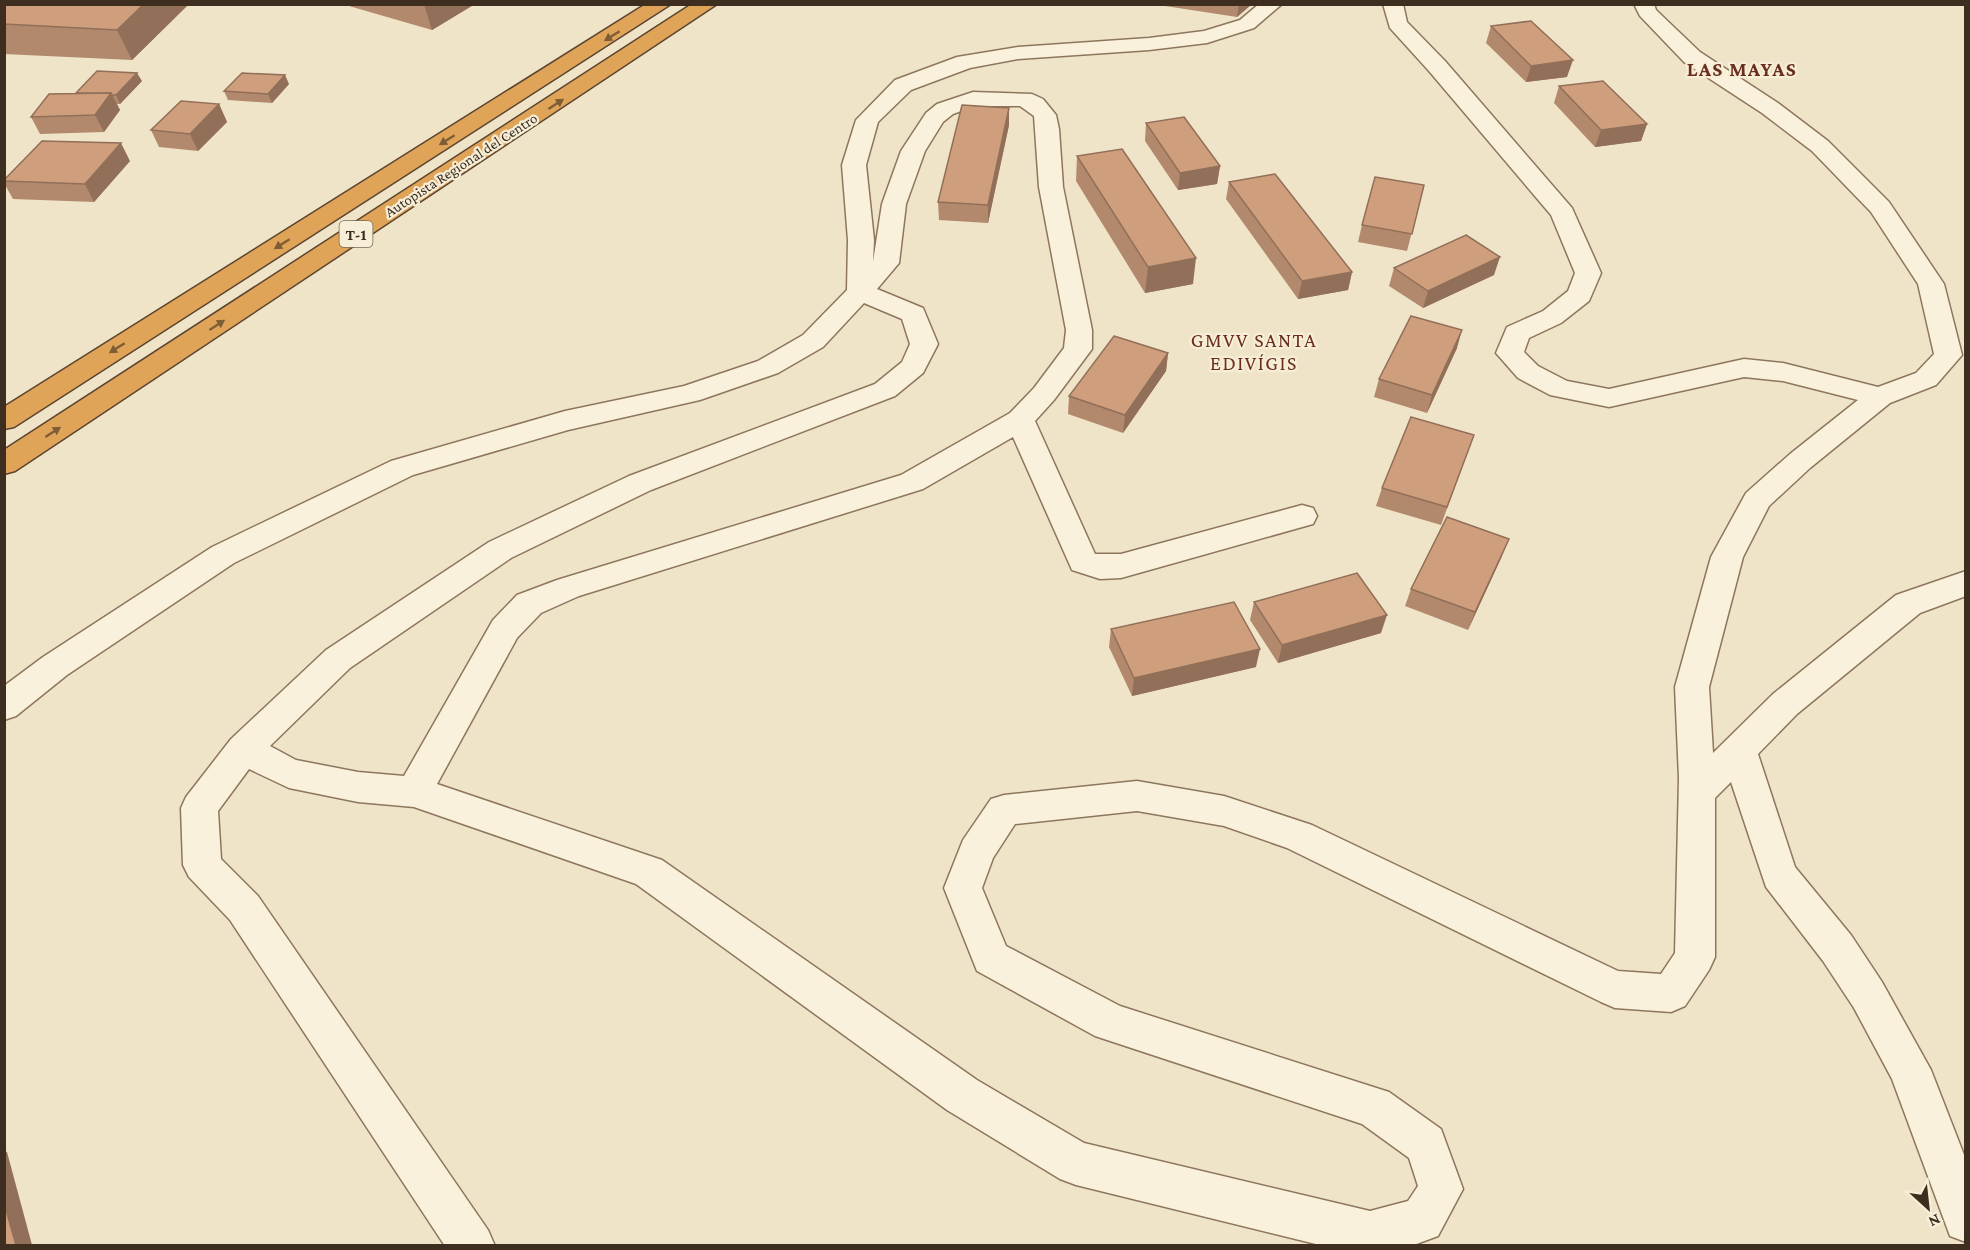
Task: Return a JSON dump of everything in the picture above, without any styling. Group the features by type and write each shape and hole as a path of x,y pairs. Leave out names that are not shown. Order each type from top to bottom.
{"highway":[{"name":"Autopista Regional del Centro","path":"4,420 661,4"},
{"name":"Autopista Regional del Centro","path":"4,464 707,4"}],"street":[{"path":"860,292 861,240 855,165 867,120 903,85 964,62 1018,53 1149,44 1207,37 1247,24 1272,4"},
{"path":"1393,4 1397,24 1437,66 1563,213 1588,273 1580,295 1552,317 1516,333 1510,353 1528,372 1560,389 1609,398 1744,368 1783,372 1880,397"},
{"path":"244,749 289,773 358,787 414,792 649,872 962,1095 1076,1163 1370,1234 1422,1220 1441,1189 1426,1144 1374,1107 1110,1022 991,958 963,888 976,851 1004,810 1137,796 1224,811 1299,836 1615,989 1671,993 1695,957 1697,793 1692,687 1727,557 1757,500 1800,461 1880,397 1926,379 1948,355 1931,284 1880,207 1820,146 1770,108 1692,57 1647,12 1644,4"},
{"path":"4,706 55,666 223,555 402,468 565,421 690,394 768,367 813,341 886,263 894,204 913,151 934,118 945,109 973,99 1024,99 1035,104 1045,116 1048,129 1051,187 1079,330 1078,349 1044,394 1020,420 912,482 568,588 529,604 505,629 414,792"},
{"path":"472,1245 244,908 202,865 199,808 244,749 338,658 500,550 640,483 885,390 913,367 924,344 914,314 860,292"},
{"path":"1020,420 1083,562 1100,567 1121,566 1302,516"},
{"path":"1697,793 1785,704 1908,604 1965,583"},
{"path":"1739,750 1779,874 1837,948 1868,995 1910,1070 1965,1220"}],"building":[{"path":"4,4 144,4 117,30 4,24"},
{"path":"1531,21 1573,60 1531,66 1491,26"},
{"path":"97,71 137,73 116,95 76,93"},
{"path":"242,73 285,75 268,94 224,91"},
{"path":"1603,81 1647,124 1601,130 1559,86"},
{"path":"111,93 95,115 31,117 49,94"},
{"path":"181,101 219,104 190,134 151,130"},
{"path":"962,105 1009,108 988,205 938,202"},
{"path":"1184,117 1220,166 1180,173 1146,123"},
{"path":"42,141 121,143 85,184 4,181"},
{"path":"1122,149 1196,258 1148,267 1077,156"},
{"path":"1275,174 1352,272 1302,281 1229,182"},
{"path":"1375,177 1424,185 1412,234 1362,225"},
{"path":"1466,235 1500,257 1428,291 1394,268"},
{"path":"1411,316 1462,330 1432,395 1379,379"},
{"path":"1114,336 1168,353 1125,415 1069,396"},
{"path":"1411,417 1474,435 1447,507 1382,488"},
{"path":"1447,517 1509,539 1475,612 1411,589"},
{"path":"1357,573 1387,615 1282,645 1254,602"},
{"path":"1234,602 1260,649 1134,678 1111,629"},
{"path":"4,1203 16,1245 4,1245"}],"district":[{"name":"LAS MAYAS","path":"1742,69"},
{"name":"GMVV SANTA EDIVÍGIS","path":"1254,352"}]}
